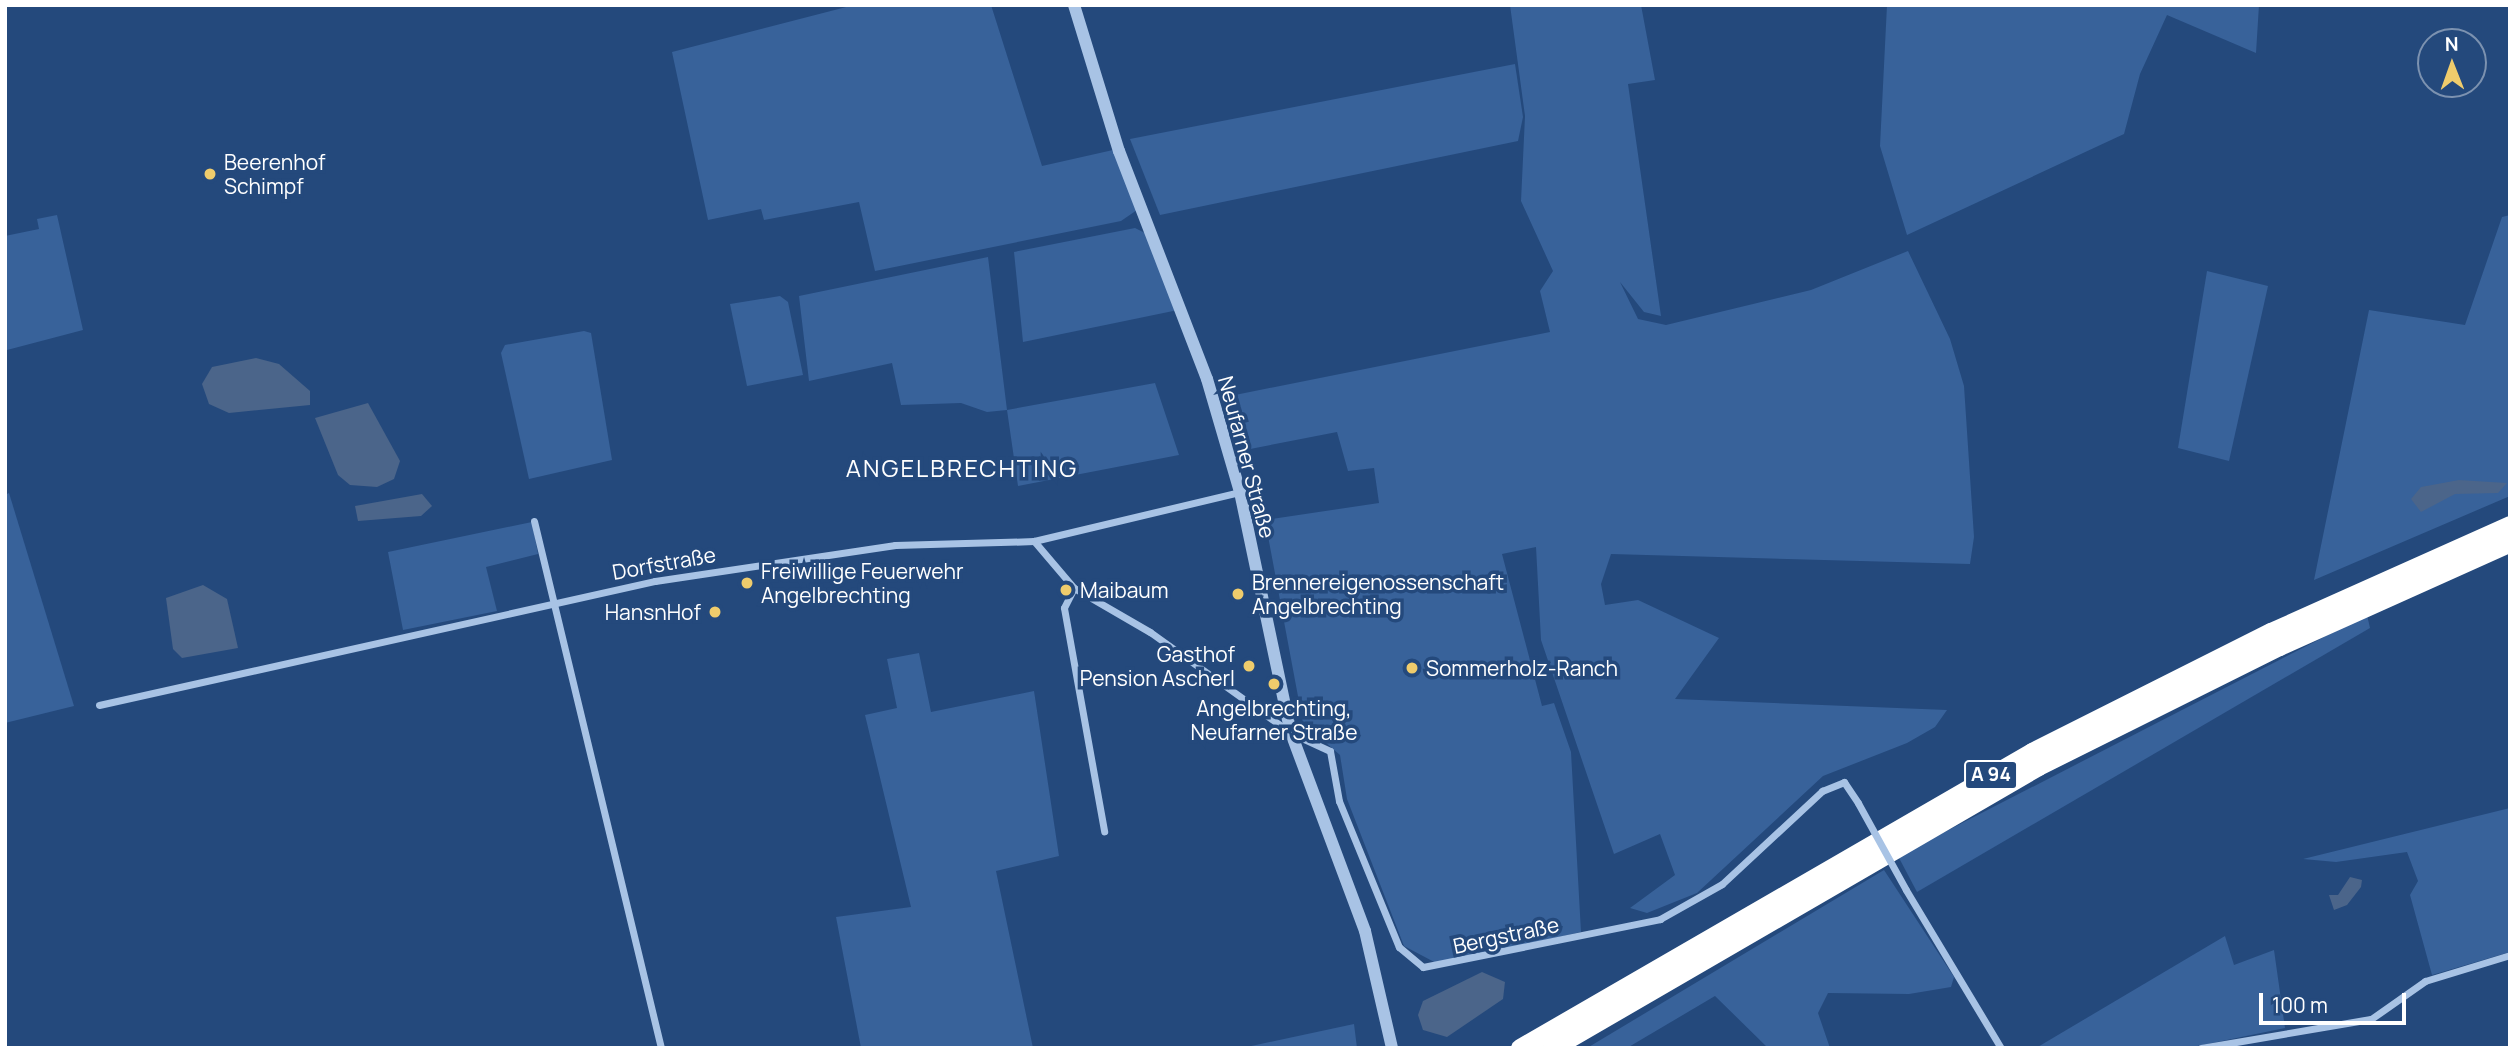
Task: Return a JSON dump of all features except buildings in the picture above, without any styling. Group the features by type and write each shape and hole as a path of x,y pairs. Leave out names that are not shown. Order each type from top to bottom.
{"highway":[{"name":"A 94","path":"1520,1048 2032,752 2272,632 2510,525"},
{"name":"A 94","path":"1552,1048 2038,766 2279,646 2510,542"}],"street":[{"name":"Neufarner Straße","path":"1074,5 1119,151 1207,379 1240,492 1291,733 1365,931 1392,1048"},
{"name":"Dorfstraße","path":"99,705 555,602 836,552 1034,541 1240,492"},
{"path":"534,521 650,1014 661,1048"},
{"name":"Bergstraße","path":"1034,541 1074,588 1150,632 1291,733 1329,751 1339,801 1399,947 1423,967 1660,919 1722,884 1822,791 1844,782 2001,1048"},
{"path":"1074,588 1064,608 1104,831"},
{"path":"2201,1048 2371,1019 2425,981 2510,955"}],"shaded area":[{"path":"854,5 991,5 1042,166 1113,150 1137,210 1121,221 875,271 859,202 764,220 761,209 708,220 672,52"},
{"path":"1510,5 1641,5 1655,80 1628,84 1661,316 1644,312 1620,282 1638,319 1666,325 1811,290 1908,251 1950,339 1964,386 1974,537 1970,564 1611,554 1601,584 1605,605 1638,600 1719,638 1675,699 1947,710 1935,727 1907,743 1823,776 1697,893 1647,913 1630,908 1675,875 1660,834 1614,854 1541,640 1536,547 1502,554 1542,706 1554,703 1571,752 1581,932 1438,964 1404,946 1347,799 1340,755 1303,723 1265,520 1379,503 1374,468 1348,471 1337,432 1245,450 1230,396 1550,332 1540,291 1553,271 1521,201 1525,116"},
{"path":"1887,5 2259,5 2256,53 2167,15 2140,74 2124,134 1907,235 1880,146"},
{"path":"1515,64 1523,117 1518,141 1160,215 1130,139"},
{"path":"57,215 83,330 7,350 5,236 39,229 37,219"},
{"path":"2510,215 2510,496 2314,580 2369,310 2465,325 2502,217"},
{"path":"1135,228 1147,234 1178,310 1023,342 1014,252"},
{"path":"988,257 1007,410 987,412 961,403 901,405 892,363 809,381 799,296"},
{"path":"2207,271 2268,286 2229,461 2178,448"},
{"path":"780,296 788,302 803,375 747,386 730,304"},
{"path":"584,331 591,333 612,460 529,479 501,353 505,345"},
{"path":"256,358 279,364 310,391 310,405 229,413 209,404 202,384 212,367"},
{"path":"1155,383 1179,455 1018,486 1007,410"},
{"path":"368,403 400,461 394,479 377,487 350,485 338,475 315,418"},
{"path":"2459,480 2507,483 2498,493 2455,494 2421,512 2411,499 2421,487"},
{"path":"9,493 74,706 5,723 5,495"},
{"path":"422,494 432,506 421,516 358,521 355,506"},
{"path":"532,522 538,554 486,567 497,611 403,630 388,552"},
{"path":"203,585 227,599 238,648 182,658 173,649 166,598"},
{"path":"2367,615 2370,628 1917,892 1898,856"},
{"path":"919,653 931,712 1034,691 1059,856 996,871 1033,1048 861,1048 836,917 911,907 865,715 897,708 887,659"},
{"path":"2510,808 2510,952 2432,975 2410,895 2418,881 2407,852 2336,862 2303,859"},
{"path":"1884,870 1954,977 1951,987 1909,994 1828,993 1818,1013 1830,1048 1768,1048 1715,996 1627,1048 1587,1048"},
{"path":"2350,877 2362,880 2361,887 2347,905 2334,910 2329,895 2338,895"},
{"path":"2225,936 2234,965 2274,950 2285,1028 2188,1048 2036,1048"},
{"path":"1482,972 1505,982 1503,999 1447,1037 1423,1030 1418,1015 1423,1001"},
{"path":"1354,1024 1357,1048 1242,1048"}],"place":[{"name":"Beerenhof Schimpf","path":"210,174"},
{"name":"Freiwillige Feuerwehr Angelbrechting","path":"747,583"},
{"name":"Maibaum","path":"1066,590"},
{"name":"Brennereigenossenschaft Angelbrechting","path":"1238,594"},
{"name":"HansnHof","path":"715,612"},
{"name":"Gasthof Pension Ascherl","path":"1249,666"},
{"name":"Sommerholz-Ranch","path":"1412,668"},
{"name":"Angelbrechting, Neufarner Straße","path":"1274,684"}],"district":[{"name":"ANGELBRECHTING","path":"962,468"}]}
